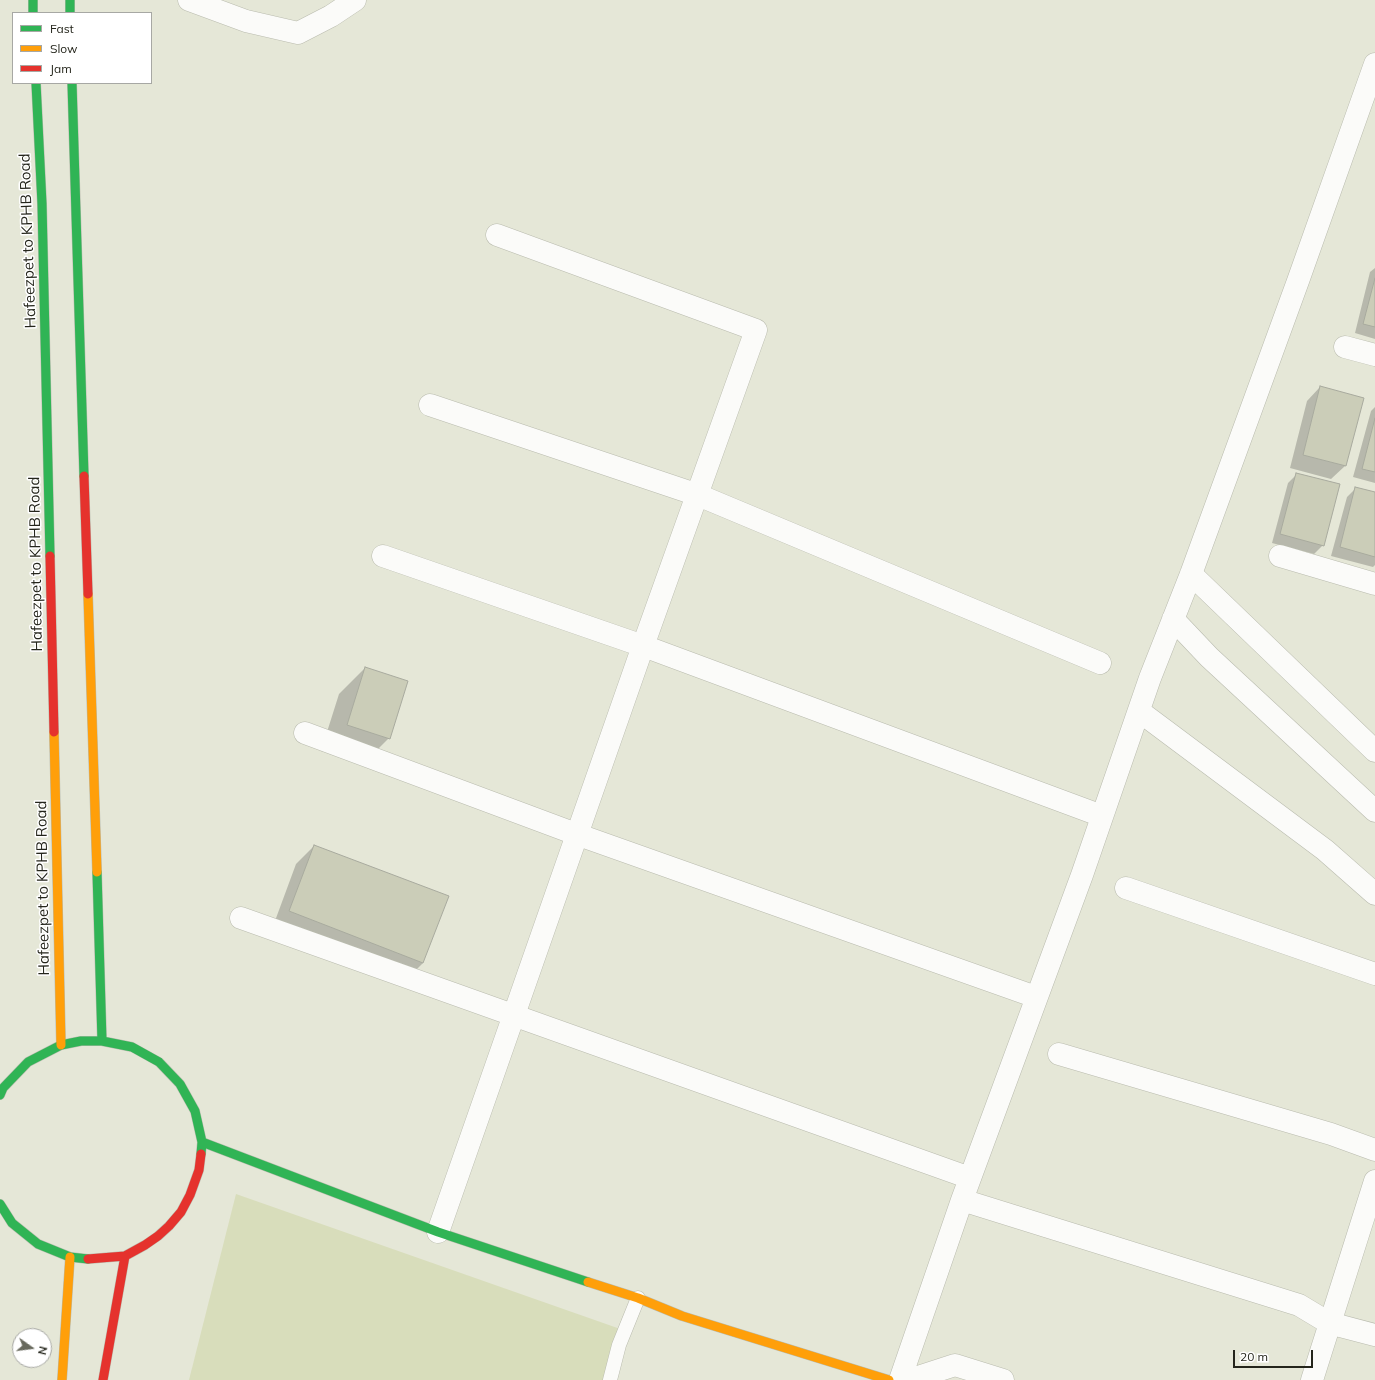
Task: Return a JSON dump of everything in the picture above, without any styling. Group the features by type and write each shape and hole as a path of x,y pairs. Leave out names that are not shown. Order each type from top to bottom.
{"main road":[{"path":"33,0 33,12"},
{"path":"70,0 70,12"},
{"name":"Hafeezpet to KPHB Road","path":"36,84 42,220 61,1045"},
{"path":"72,84 102,1041"},
{"path":"0,1095 3,1088 28,1062 61,1045 81,1041 102,1041 132,1048 159,1062 180,1084 195,1111 202,1142 199,1170 190,1195 181,1212 158,1236 125,1256 93,1259 70,1257 38,1244 6,1221 0,1204"},
{"path":"202,1142 438,1232 638,1298 682,1316 888,1380"},
{"path":"103,1380 125,1256"},
{"path":"62,1380 70,1257"}],"street":[{"path":"189,0 246,21 298,33 331,16 355,0"},
{"path":"900,1380 962,1200 1082,875 1139,711 1191,574 1375,64"},
{"path":"438,1232 576,834 756,330 498,235"},
{"path":"1345,347 1375,355"},
{"path":"430,405 698,495 1100,663"},
{"path":"383,556 643,646 1102,816"},
{"path":"1280,556 1375,584"},
{"path":"1191,574 1375,751"},
{"path":"1173,620 1209,657 1375,811"},
{"path":"1139,711 1325,850 1375,894"},
{"path":"305,733 576,834 1036,997"},
{"path":"1126,888 1375,974"},
{"path":"241,918 970,1178"},
{"path":"1059,1054 1331,1134 1375,1150"},
{"path":"1312,1380 1329,1322 1375,1181"},
{"path":"962,1200 1299,1305 1329,1322 1375,1336"},
{"path":"909,1380 955,1365 1004,1380"}],"lane":[{"path":"610,1380 619,1345 638,1298"}],"green space":[{"path":"236,1194 626,1331 617,1380 189,1380"}],"building":[{"path":"1375,278 1375,327 1363,324"},
{"path":"1320,386 1364,398 1346,466 1303,455"},
{"path":"1375,418 1375,472 1362,469"},
{"path":"1296,473 1340,484 1324,546 1280,534"},
{"path":"1355,487 1375,492 1375,557 1340,547"},
{"path":"365,667 408,681 390,739 347,725"},
{"path":"314,845 449,896 423,963 289,911"}],"traffic: fast":[{"path":"33,0 33,12"},
{"path":"70,0 70,12"},
{"path":"36,84 42,204 50,556"},
{"path":"72,84 84,476"},
{"path":"97,872 102,1041"},
{"path":"0,1095 3,1088 28,1062 61,1045 81,1041 102,1041 132,1047 159,1062 180,1084 195,1111 202,1142 201,1154"},
{"path":"202,1142 438,1232 588,1282"},
{"path":"0,1204 12,1223 38,1244 70,1257 88,1259"}],"traffic: slow":[{"path":"88,594 97,872"},
{"path":"54,732 61,1045"},
{"path":"62,1380 70,1257"},
{"path":"588,1282 638,1298 682,1316 889,1380"}],"traffic: jam":[{"path":"84,476 88,594"},
{"path":"50,556 54,732"},
{"path":"88,1259 125,1256 145,1245 169,1226 181,1212 190,1195 199,1170 201,1154"},
{"path":"103,1380 125,1256"}]}
